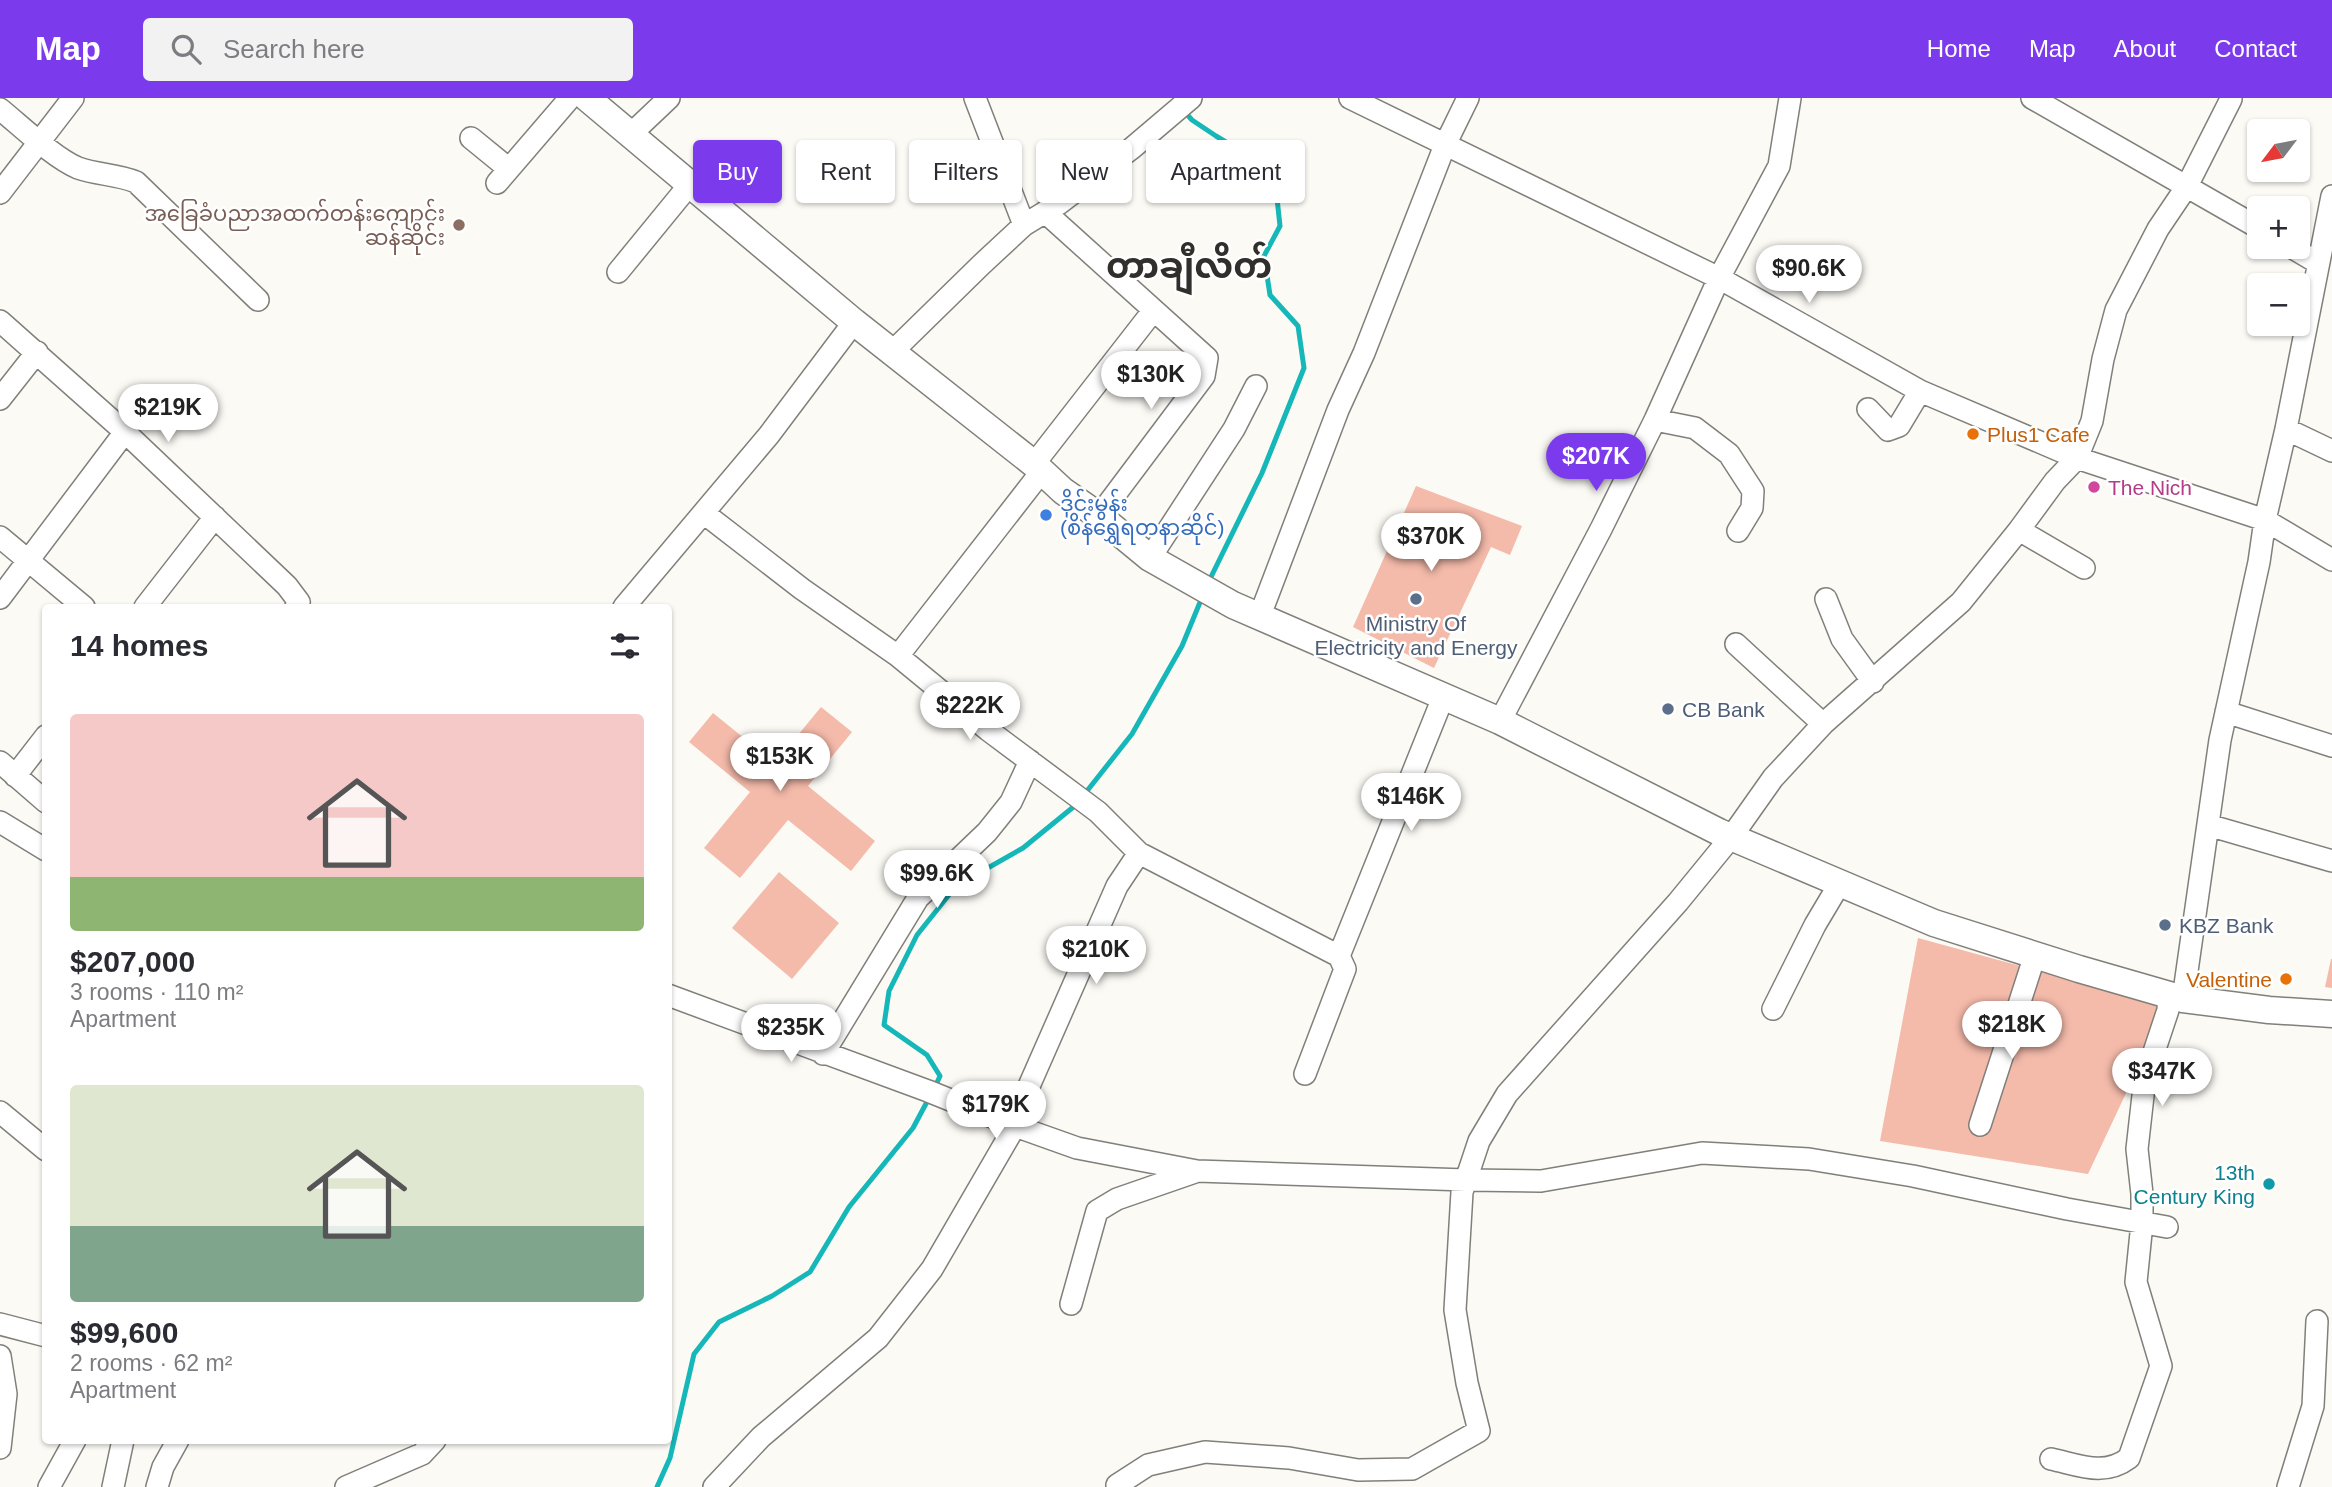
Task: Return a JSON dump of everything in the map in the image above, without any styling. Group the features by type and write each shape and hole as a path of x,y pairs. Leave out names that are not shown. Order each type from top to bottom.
{"main road":[{"path":"587,98 854,322 1038,468 1063,491 1099,516 1150,558 1233,605 1444,695 1732,836 1934,923 2176,997 2269,1010 2332,1014"}],"street":[{"path":"0,193 73,98"},
{"path":"471,138 503,176 570,98"},
{"path":"631,134 669,98"},
{"path":"975,98 1024,225"},
{"path":"1350,98 1720,278 1920,391 2077,458 2264,520 2332,560"},
{"path":"1259,618 1338,410 1364,353 1445,145 1468,98"},
{"path":"1500,721 1601,529 1720,278 1779,166 1790,98"},
{"path":"2032,98 2247,221"},
{"path":"1117,1485 1148,1465 1205,1452 1289,1458 1358,1469 1412,1469 1479,1431 1467,1383 1455,1310 1462,1192 1479,1142 1507,1094 1678,902 1732,836 1773,778 1823,724 1961,602 2055,481 2077,458 2092,421 2103,359 2116,310 2158,229 2187,186 2231,99"},
{"path":"892,352 1024,225 1166,121 1190,100"},
{"path":"0,108 75,167 102,175 121,176 136,182 258,300"},
{"path":"618,272 690,184"},
{"path":"2051,1459 2103,1470 2119,1465 2129,1458 2161,1366 2136,1282 2142,1223 2137,1149 2146,1069 2168,1010 2176,997 2226,712 2259,562 2264,520 2286,429 2332,196"},
{"path":"1045,212 1207,358 1204,376 1099,516"},
{"path":"2310,258 2318,262"},
{"path":"898,656 1153,311"},
{"path":"0,321 125,432 215,517 287,586 298,604"},
{"path":"627,604 769,435 854,322"},
{"path":"0,399 37,352"},
{"path":"1150,558 1234,429 1256,386"},
{"path":"1868,409 1888,430 1894,430 1920,391"},
{"path":"1655,420 1695,428 1729,454 1753,491 1752,508 1738,531"},
{"path":"2286,429 2332,451"},
{"path":"0,598 125,432"},
{"path":"705,514 803,589 898,656 988,730 1098,812 1139,853 1339,956 1345,969 1305,1074"},
{"path":"147,604 215,517"},
{"path":"2019,530 2084,568"},
{"path":"0,537 79,604"},
{"path":"1826,599 1842,639 1873,681"},
{"path":"1736,645 1823,724"},
{"path":"1339,956 1444,695"},
{"path":"2226,712 2332,746"},
{"path":"42,739 8,769 42,799"},
{"path":"824,1054 918,898 987,832 1011,802 1030,761"},
{"path":"0,822 42,848"},
{"path":"2208,825 2332,861"},
{"path":"714,1487 761,1437 878,1338 932,1269 1014,1126 1022,1102 1118,886 1139,853"},
{"path":"1773,1009 1815,925 1840,883"},
{"path":"1980,1125 2035,955"},
{"path":"672,997 1077,1148 1197,1171 1541,1181 1702,1153 1809,1159 1913,1176 2167,1227"},
{"path":"0,1112 42,1147"},
{"path":"1070,1304 1097,1211 1117,1199 1197,1171"},
{"path":"2288,1487 2314,1406 2317,1321"},
{"path":"0,1324 42,1335"},
{"path":"0,1356 6,1394 0,1448"},
{"path":"48,1487 73,1444"},
{"path":"113,1487 122,1444"},
{"path":"157,1487 163,1467 176,1444"},
{"path":"346,1487 422,1454 431,1444"}],"building":[{"name":"Ministry Of Electricity and Energy","path":"1416,486 1522,526 1510,555 1491,547 1434,668 1353,627"},
{"path":"821,707 852,732 808,786 875,841 851,871 788,820 740,878 704,848 750,792 689,742 713,713 775,763"},
{"path":"779,872 839,923 792,979 732,928"},
{"path":"1918,938 2167,1006 2088,1174 1880,1141"},
{"path":"2332,959 2332,988 2325,987"}],"waterway":[{"path":"1184,111 1192,120 1260,163 1276,189 1280,226 1264,256 1270,295 1298,326 1304,368 1262,473 1208,583"},
{"path":"1083,796 1132,734 1182,646 1203,595"},
{"path":"935,1087 940,1076 927,1055 884,1025 889,991 917,935 956,886 1023,848 1077,804"},
{"path":"657,1487 670,1458 694,1354 719,1322 772,1296 810,1272 849,1207 913,1128 929,1098"}],"place":[{"name":"အခြေခံပညာအထက်တန်းကျောင်း ဆန်ဆိုင်း","path":"459,225"},
{"name":"Plus1 Cafe","path":"1973,434"},
{"name":"The Nich","path":"2094,487"},
{"name":"ဒိုင်းမွန်း (စိန်ရွှေရတနာဆိုင်)","path":"1046,515"},
{"name":"Ministry Of Electricity and Energy","path":"1416,599"},
{"name":"CB Bank","path":"1668,709"},
{"name":"KBZ Bank","path":"2165,925"},
{"name":"Valentine","path":"2286,979"},
{"name":"13th Century King","path":"2269,1184"}],"district":[{"name":"တာချီလိတ်","path":"1189,265"}]}
